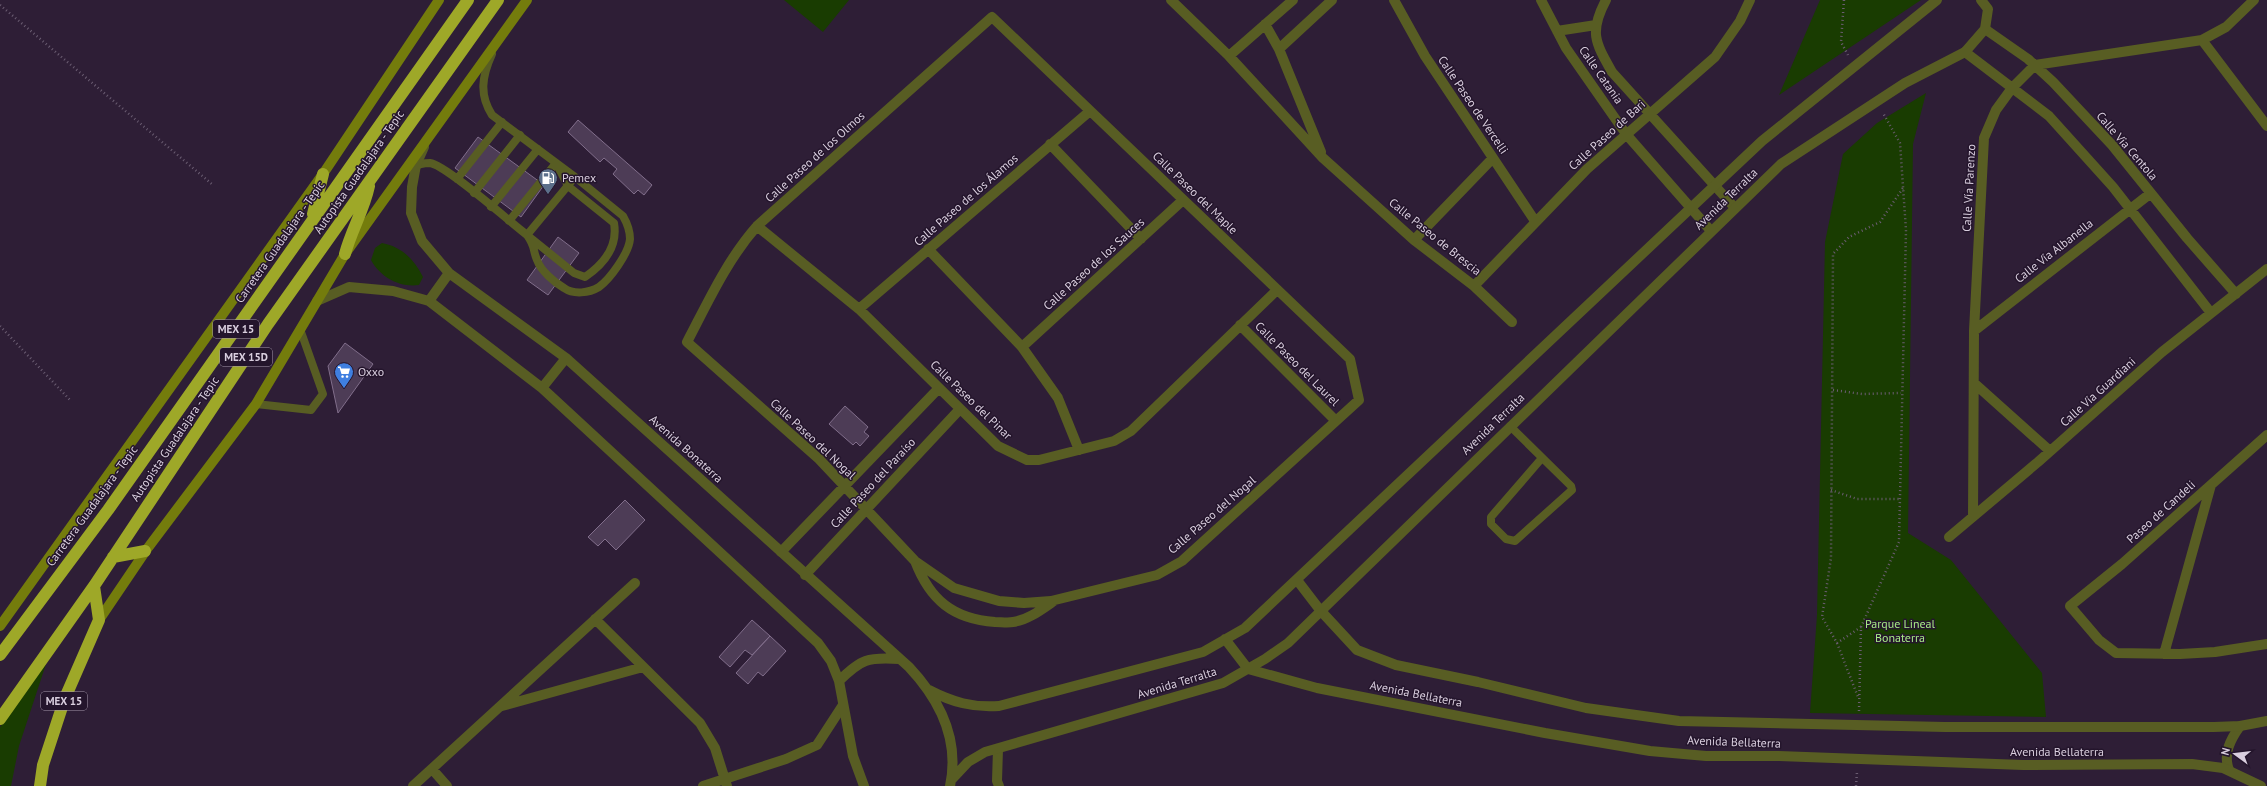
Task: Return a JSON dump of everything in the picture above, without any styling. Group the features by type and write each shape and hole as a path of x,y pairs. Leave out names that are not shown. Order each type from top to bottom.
{"highway":[{"name":"Carretera Guadalajara - Tepic","path":"0,654 108,510 468,0"},
{"name":"Autopista Guadalajara - Tepic","path":"0,718 94,586 268,324 498,0"},
{"path":"311,222 323,174"},
{"path":"345,254 349,238 365,204 370,180"},
{"path":"113,557 145,551"},
{"path":"94,586 99,620"},
{"name":"MEX 15","path":"40,786 43,765 65,698 99,620"}],"main road":[{"path":"0,626 323,174 439,0"},
{"name":"MEX 15","path":"99,620 145,551 256,404 345,254 527,0"}],"street":[{"name":"Calle Paseo de Brescia","path":"1171,0 1229,56 1323,158 1414,240 1474,286 1512,322"},
{"path":"1229,56 1293,0"},
{"path":"1279,49 1332,0"},
{"name":"Calle Paseo de Vercelli","path":"1394,0 1425,56 1536,221"},
{"name":"Calle Catania","path":"1541,0 1566,48 1626,134 1711,231"},
{"path":"1606,0 1596,18 1595,35 1599,49 1612,72 1735,208"},
{"name":"Calle Paseo de Bari","path":"1474,286 1587,169 1715,57 1740,21 1750,0"},
{"name":"Avenida Terralta","path":"929,690 944,698 972,706 999,706 1203,652 1245,628 1762,141 1937,0"},
{"path":"1980,0 1988,9 1985,29"},
{"path":"2035,65 2202,40 2226,27 2254,0"},
{"name":"Calle Paseo del Maple","path":"992,17 1350,359 1359,400"},
{"name":"Calle Paseo de los Olmos","path":"687,342 725,270 742,244 757,226 992,17"},
{"name":"Calle Paseo de Brescia","path":"1265,24 1279,49 1323,158"},
{"path":"1557,31 1596,25"},
{"name":"Avenida Terralta","path":"951,782 968,762 985,752 1224,683 1288,643 1320,610 1781,164 1877,101 1905,84 1965,52 1985,29"},
{"name":"Calle Vía Centola","path":"1985,29 2035,65 2112,145 2236,294"},
{"path":"2202,40 2267,126"},
{"path":"1965,52 2049,116 2130,208 2211,313"},
{"name":"Calle Vía Parenzo","path":"1973,516 1974,331 1984,138 1996,110 2012,88 2035,65"},
{"name":"Calle Paseo de los Álamos","path":"859,309 1090,111"},
{"name":"Avenida Bonaterra","path":"428,138 416,165 412,187 411,213 422,241 449,273 566,358 899,660 909,667 929,690 936,701 951,737 951,782"},
{"path":"1050,144 1141,239"},
{"path":"1414,240 1493,158"},
{"name":"Calle Vía Albanella","path":"1974,331 2151,193"},
{"name":"Calle Paseo de los Sauces","path":"1022,347 1183,200"},
{"name":"Calle Paseo del Pinar","path":"757,226 859,309 998,446 1027,460 1050,458 1114,441 1130,431 1277,290"},
{"path":"928,249 1022,347 1058,398 1079,450"},
{"name":"Calle Vía Guardiani","path":"1949,537 2050,451 2162,352 2267,269"},
{"path":"429,301 449,273"},
{"path":"317,301 349,287 393,291 429,301 542,388 818,643 830,661 839,681 853,756 864,786"},
{"name":"Calle Paseo del Laurel","path":"1240,325 1336,421"},
{"name":"Calle Paseo del Nogal","path":"687,342 818,459 915,561 954,588 999,601 1024,603 1055,600 1158,575 1170,569 1192,553 1359,400"},
{"path":"542,388 566,358"},
{"path":"1974,383 2050,451"},
{"name":"Calle Paseo del Paraíso","path":"780,552 939,388"},
{"name":"Calle Paseo del Paraíso","path":"806,575 960,409"},
{"name":"Paseo de Candeli","path":"2164,654 2116,654 2099,640 2070,606 2122,564 2267,435"},
{"path":"2210,485 2164,654 2215,652 2267,644"},
{"name":"Calle Paseo del Nogal","path":"915,561 923,582 936,598 956,613 983,621 1012,623 1030,617 1055,600"},
{"name":"Avenida Bellaterra","path":"1297,580 1320,610 1357,650 1396,665 1478,682 1586,708 1679,721 1858,725 2054,728 2240,726 2267,721"},
{"path":"413,786 635,583"},
{"path":"595,619 700,723 716,748 726,782"},
{"path":"1224,639 1248,669"},
{"path":"839,681 855,665 875,657 899,660"},
{"path":"501,706 643,667"},
{"name":"Avenida Bellaterra","path":"1248,669 1317,688 1545,733 1650,751 1706,756 1780,756 2023,765 2192,764 2229,770 2256,785"},
{"path":"703,786 726,782 801,753 817,744 830,727 843,705"},
{"path":"2229,770 2226,762 2227,751 2230,740 2240,726"},
{"path":"998,749 997,781 999,786"},
{"path":"432,769 447,786"}],"lane":[{"path":"498,41 488,63 483,91 485,104 492,115 575,177 623,216 628,224 630,239 627,254 600,286 589,292 577,292 565,289 542,270 536,259 535,247 527,235"},
{"path":"457,179 502,122"},
{"path":"474,193 520,135"},
{"path":"491,207 538,149"},
{"path":"403,174 416,165 430,163 444,170 574,273 585,277 592,272 613,248 616,235 614,223 568,186 556,163"},
{"path":"509,221 556,163"},
{"path":"527,235 575,177"},
{"path":"256,404 311,410 323,394 300,329"},
{"path":"1510,426 1571,486 1572,490 1515,541 1509,541 1491,524 1491,517 1542,458"}],"path":[{"path":"1844,0 1841,42 1854,66"},
{"path":"0,5 213,185"},
{"path":"1858,725 1861,627 1899,542 1906,230 1900,143 1877,101"},
{"path":"1859,698 1837,643 1822,617 1831,558 1833,254 1850,237 1880,222 1903,188"},
{"path":"0,326 70,400"},
{"path":"1833,390 1862,394 1902,393"},
{"path":"1831,490 1857,499 1900,499"},
{"path":"1837,643 1861,627"}],"green space":[{"path":"784,0 849,0 823,32"},
{"path":"1820,0 1921,0 1779,95"},
{"name":"Parque Lineal Bonaterra","path":"1926,93 1913,144 1908,533 1951,560 2042,673 2046,717 1810,713 1817,615 1825,242 1843,154 1877,123"},
{"path":"382,243 396,247 411,259 423,277 419,285 405,285 398,283 380,272 371,260 375,248"},
{"path":"46,664 19,746 11,786 0,786 0,727"}],"building":[{"path":"578,120 652,185 644,195 638,190 634,194 613,174 617,169 604,158 600,162 568,132"},
{"path":"478,137 544,185 521,217 455,168"},
{"path":"558,237 579,253 548,295 527,280"},
{"name":"Oxxo","path":"345,343 373,364 338,413 328,366"},
{"path":"845,406 868,427 864,432 869,436 860,446 856,442 853,445 829,424"},
{"path":"625,500 645,520 616,550 605,539 598,546 588,537"},
{"path":"752,620 770,636 752,655 745,650 730,667 719,657"},
{"path":"770,636 786,651 763,676 758,672 748,684 736,673"}],"place":[{"name":"Pemex","path":"548,195"},
{"name":"Oxxo","path":"344,389"}]}
